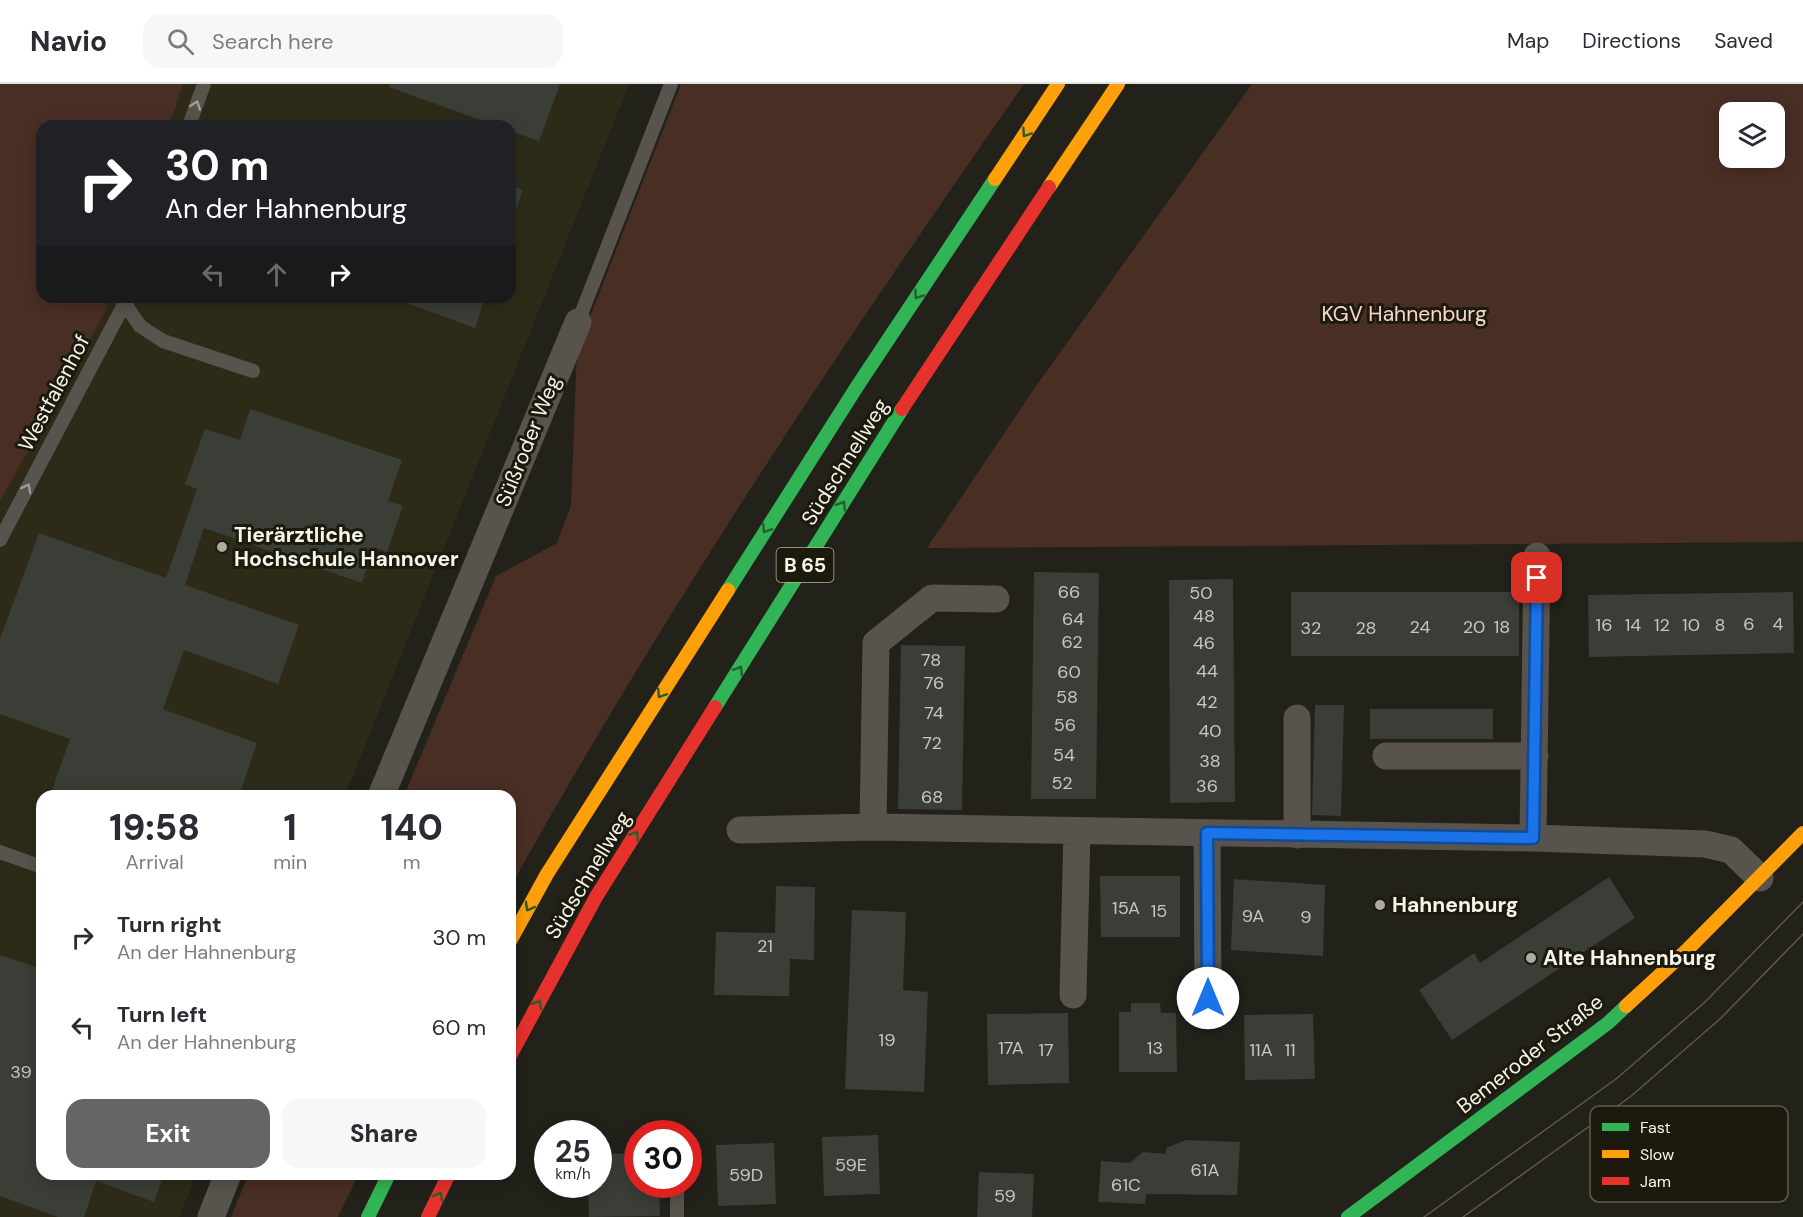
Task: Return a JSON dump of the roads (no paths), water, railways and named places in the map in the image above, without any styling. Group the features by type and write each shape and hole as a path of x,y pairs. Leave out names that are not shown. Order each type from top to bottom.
{"main road":[{"name":"Südschnellweg","path":"516,930 547,874 858,385 1058,84"},
{"name":"Südschnellweg","path":"516,1045 609,878 902,409 1118,84"},
{"name":"Bemeroder Straße","path":"1348,1217 1608,1023 1760,878 1803,833"},
{"path":"368,1217 386,1180"},
{"path":"428,1217 446,1180"}],"street":[{"name":"Süßroder Weg","path":"383,790 578,322"},
{"path":"1533,838 1537,556"},
{"path":"873,827 876,643 932,598 996,599"},
{"path":"1297,718 1297,835"},
{"path":"1386,756 1534,756"},
{"path":"740,830 873,827 1533,838 1705,844 1731,850 1760,878"},
{"path":"1073,995 1077,831"},
{"path":"1207,833 1208,998"},
{"path":"211,1217 226,1180"}],"lane":[{"path":"191,120 204,84"},
{"name":"Süßroder Weg","path":"578,322 672,84"},
{"name":"Westfalenhof","path":"0,540 126,303"},
{"path":"128,303 140,326 163,341 253,371"},
{"path":"0,852 36,865"},
{"path":"677,1198 677,1217"}],"tram line":[{"path":"1424,1217 1616,1079 1704,1003 1803,902"},
{"path":"1617,1106 1720,1019 1803,934"},
{"path":"1463,1217 1590,1126"}],"place":[{"name":"Tierärztliche Hochschule Hannover","path":"222,547"},
{"name":"Hahnenburg","path":"1380,905"},
{"name":"Alte Hahnenburg","path":"1531,958"}],"park label":[{"name":"KGV Hahnenburg","path":"1404,314"}]}
